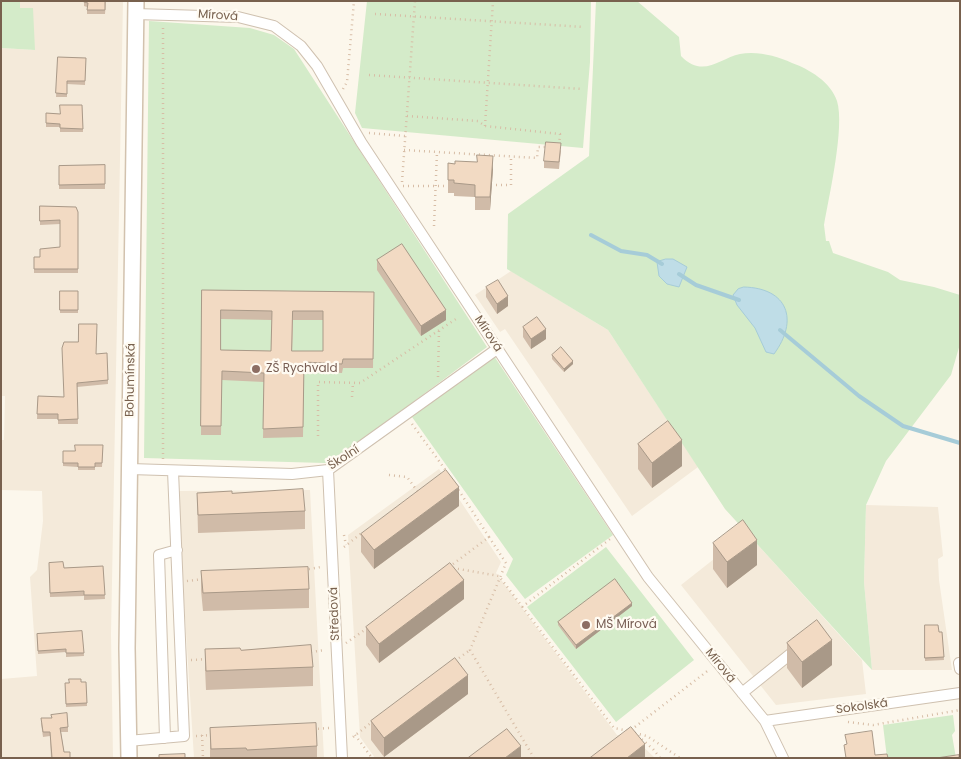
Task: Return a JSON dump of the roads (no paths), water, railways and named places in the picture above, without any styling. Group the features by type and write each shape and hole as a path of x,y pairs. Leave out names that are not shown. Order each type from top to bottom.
{"main road":[{"name":"Bohumínská","path":"129,758 127,648 136,8"}],"street":[{"name":"Mírová","path":"136,8 163,14 238,17 274,26 301,46 338,99 355,131 400,202 648,577 764,721 783,758"},
{"name":"Školní","path":"130,469 292,474 328,470 497,349"},
{"path":"128,741 184,736 177,550 168,470"},
{"name":"Středová","path":"328,470 342,758"},
{"path":"165,738 159,555 177,550"},
{"path":"742,693 809,639"},
{"path":"959,663 960,669"},
{"name":"Sokolská","path":"764,721 960,693"}],"water":[{"path":"673,259 687,267 679,287 667,284 659,276 657,262"},
{"path":"744,287 771,293 785,308 787,318 786,329 782,341 774,354 766,352 755,328 737,305 733,295 738,289"}],"waterway":[{"path":"591,235 621,251 647,255 662,264"},
{"path":"679,274 696,285 739,300"},
{"path":"780,330 859,396 903,426 960,443"}],"place":[{"name":"ZŠ Rychvald","path":"256,369"},
{"name":"MŠ Mírová","path":"586,625"}]}
